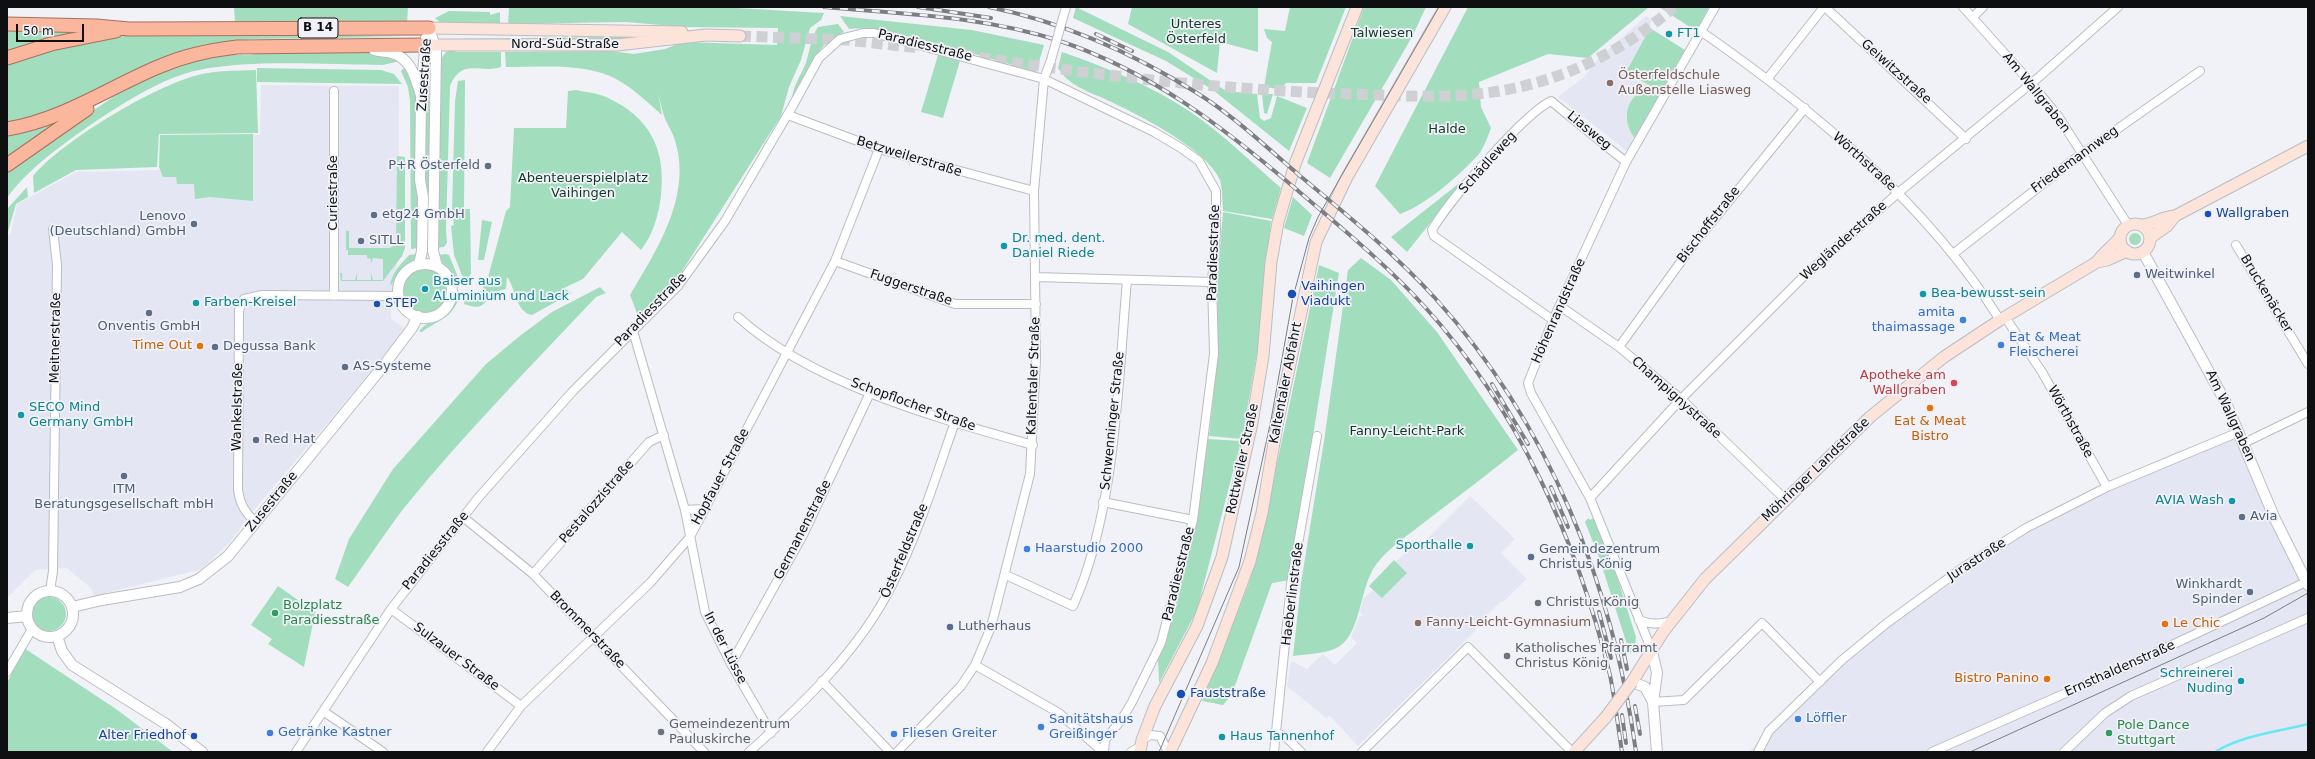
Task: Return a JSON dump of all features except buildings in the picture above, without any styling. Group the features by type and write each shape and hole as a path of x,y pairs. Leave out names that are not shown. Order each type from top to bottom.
{"highway":[{"name":"B 14","path":"7,24 96,26 129,29 429,28"},
{"name":"B 14","path":"7,58 51,44 129,29"},
{"name":"B 14","path":"7,129 51,118 165,64 217,50 245,47 430,45"},
{"name":"B 14","path":"7,165 122,85"}],"main road":[{"name":"Rottweiler Straße","path":"1141,746 1155,706 1197,626 1222,556 1252,423 1263,356 1275,236 1295,164 1357,7"},
{"name":"Kaltentaler Abfahrt","path":"1169,752 1212,663 1250,561 1262,513 1277,425 1316,242 1347,177 1445,7"},
{"name":"Nord-Süd-Straße","path":"429,28 633,29 693,32 706,35"},
{"name":"Nord-Süd-Straße","path":"430,45 617,46 706,35 740,36"},
{"path":"2128,225 2148,225 2162,217 2175,216 2308,146"},
{"path":"2150,238 2167,226 2175,216"},
{"name":"Möhringer Landstraße","path":"2097,262 2103,252 2115,245 2128,225"},
{"path":"2142,225 2148,230 2150,238 2149,246 2142,252"},
{"path":"2120,237 2122,246 2127,251"},
{"name":"Möhringer Landstraße","path":"1573,752 1590,737 1606,717 1632,682 1671,621 1722,560 1892,398 1944,357 2097,262 2107,260 2127,251 2136,254 2142,252"}],"street":[{"name":"Kaltentaler Straße","path":"897,752 961,686 975,665 991,627 1006,575 1030,474 1033,445 1036,304 1034,191 1044,79 1066,7"},
{"name":"Höhenrandstraße","path":"1657,752 1653,702 1657,673 1652,651 1590,498 1528,388 1529,377 1553,320 1626,162 1715,7"},
{"path":"1768,78 1824,7"},
{"name":"Geiwitzstraße","path":"1824,7 1966,139"},
{"name":"Am Wallgraben","path":"1962,7 1973,17 2032,83 2058,116 2128,225"},
{"path":"1973,17 1983,7"},
{"name":"Wegländerstraße","path":"1590,498 1681,399 1804,276 1898,193 1966,139 2118,7"},
{"name":"Zusestraße","path":"72,607 102,600 180,587 199,579 228,556 384,365 412,328 418,316 430,317 441,312 451,299 451,284 443,270 437,266 433,251 429,28"},
{"name":"Wörthstraße","path":"1702,32 1768,78 1805,108 1898,193 1953,254 2042,372 2107,487"},
{"name":"Paradiesstraße","path":"296,752 391,609 463,517 553,413 678,286 704,252 725,221 788,115 819,58 840,39 863,33 884,34 1044,79 1154,132 1199,161 1216,191 1216,232 1212,282 1214,354 1193,520 1161,643 1132,702 1105,740 1103,752"},
{"name":"Zusestraße","path":"419,264 422,251 423,198 420,180 422,97 430,45"},
{"path":"362,46 402,57 413,70 422,97"},
{"name":"Friedemannweg","path":"1953,254 2082,153 2200,71"},
{"name":"Curiestraße","path":"334,91 334,296"},
{"name":"Liasweg","path":"1551,101 1626,162"},
{"name":"Schädleweg","path":"1551,101 1527,121 1484,164 1432,230 1434,236 1553,320"},
{"name":"Bischoffstraße","path":"1619,347 1697,239 1805,108"},
{"name":"Betzweilerstraße","path":"788,115 879,149 1034,191"},
{"name":"Hopfauer Straße","path":"487,752 521,706 650,583 690,536 835,261 879,149"},
{"name":"Meitnerstraße","path":"50,591 53,564 57,265 53,229"},
{"name":"Bruckenäcker","path":"2236,245 2308,364"},
{"name":"Am Wallgraben","path":"2142,252 2226,404 2244,443 2275,519 2307,584"},
{"name":"Fuggerstraße","path":"835,261 955,304 1036,304"},
{"path":"418,316 406,309 399,296 401,280 412,267 419,264 437,266"},
{"path":"1035,277 1212,282"},
{"name":"Schwenninger Straße","path":"1006,575 1073,606 1082,586 1103,502 1111,457 1127,280"},
{"name":"Wankelstraße","path":"256,522 245,512 239,499 238,490 239,310 244,299 250,296 399,296"},
{"name":"Champignystraße","path":"1560,306 1619,347 1681,399 1785,499"},
{"name":"Schopflocher Straße","path":"738,317 757,334 786,354 870,393 955,422 1033,445"},
{"name":"In der Lüsse","path":"633,331 685,510 705,612 730,664 771,733"},
{"name":"Germanenstraße","path":"730,664 803,535 870,393"},
{"path":"2244,443 2308,412"},
{"name":"Österfeldstraße","path":"749,752 771,733 841,663 862,635 893,583 913,538 955,422"},
{"name":"Jurastraße","path":"1758,752 1769,731 1820,682 1887,623 1954,574 2026,528 2107,487 2239,432"},
{"name":"Pestalozzistraße","path":"533,574 649,442 664,435"},
{"name":"Haeberlinstraße","path":"1274,752 1291,584 1317,436"},
{"path":"1103,502 1193,520"},
{"path":"685,510 703,509"},
{"name":"Brommerstraße","path":"463,517 533,574 704,752"},
{"name":"Ernsthaldenstraße","path":"1932,752 2307,584"},
{"path":"50,591 64,596 72,607 70,625 57,636 44,636 32,629 27,616 29,604 43,592 50,591"},
{"name":"Sulzauer Straße","path":"391,609 521,706"},
{"path":"7,618 27,616"},
{"path":"2064,752 2105,713 2131,696 2308,618"},
{"path":"1639,620 1655,624 1671,621"},
{"path":"1632,682 1645,687 1653,702 1684,700 1762,623 1820,682"},
{"path":"7,672 32,629"},
{"path":"57,636 64,655 72,665 166,724 202,752"},
{"path":"1362,752 1468,648 1573,752"},
{"path":"975,665 1059,713 1103,752"},
{"path":"822,681 890,752"},
{"path":"323,711 383,752"},
{"path":"1277,733 1286,737 1301,752"},
{"path":"1131,752 1141,746 1150,736 1160,736 1169,752"}],"shaded area":[{"name":"Österfeldschule Außenstelle Liasweg","path":"1646,16 1649,17 1651,21 1650,28 1626,72 1661,92 1627,151 1558,97 1584,77 1597,60"},
{"name":"STEP","path":"261,85 399,86 398,255 391,304 391,318 406,330 249,516 231,541 202,569 94,596 91,588 67,568 35,570 7,598 7,237 11,232 17,204 76,172 160,170 161,136 260,135"},
{"path":"2237,432 2308,583 2308,752 1749,752 1821,678 1886,619 1957,566 2025,525 2107,483 2178,451"},
{"name":"Fanny-Leicht-Gymnasium","path":"1470,496 1515,539 1501,553 1527,579 1503,602 1501,601 1474,628 1476,630 1358,746 1329,715 1326,718 1287,686 1291,661 1307,669 1323,654 1335,665 1357,643 1351,637 1360,616 1364,616 1360,612 1363,599 1373,590 1369,586 1415,544 1419,547"}],"green space":[{"path":"234,7 408,7 407,24 235,21"},
{"path":"509,7 719,7 824,13 821,20 810,28 801,60 789,87 781,116 679,276 638,316 630,295 660,242 675,204 679,184 679,164 676,144 673,134 665,119 658,92 662,115 631,89 610,76 572,67 506,67 505,52 612,51 634,54 665,49 683,42 777,45 778,28 684,27 626,22 508,24"},
{"path":"1076,7 1168,52 1226,91 1257,94 1260,118 1264,121 1271,118 1277,96 1307,108 1289,151 1213,90 1166,61 1073,18"},
{"name":"Unteres Österfeld","path":"1132,7 1258,7 1258,52 1220,42 1217,73 1128,24"},
{"path":"1290,7 1346,7 1316,83 1286,83 1280,89 1264,87 1272,42 1267,38 1264,29 1285,31"},
{"name":"Talwiesen","path":"1364,7 1426,7 1412,37 1330,178 1307,163"},
{"name":"Halde","path":"1468,7 1649,7 1588,58 1548,54 1479,82 1481,107 1491,128 1481,151 1462,171 1431,197 1421,204 1400,214 1375,186"},
{"path":"1659,7 1709,7 1696,31"},
{"path":"449,11 490,12 490,15 500,12 500,25 442,24 435,18"},
{"path":"840,16 972,30 1044,45 1036,72 961,50 890,32 849,29"},
{"path":"838,24 844,32 825,44 814,58 792,97 807,60 815,31 818,27"},
{"path":"1650,28 1685,50 1661,92 1626,72"},
{"path":"7,29 90,31 7,54"},
{"path":"166,34 407,37 250,39 202,45 167,56 77,102 7,125 7,62 56,47 90,40 124,36"},
{"path":"660,34 650,38 596,40 443,39 608,37"},
{"path":"454,50 455,52 501,52 501,67 493,69 466,69 455,77 450,86 446,231 447,243 444,247 436,248 440,60 446,52"},
{"path":"1062,52 1113,71 1161,94 1192,113 1215,130 1281,188 1272,219 1223,211 1222,190 1219,178 1211,166 1199,154 1151,122 1085,90 1067,79 1058,68"},
{"path":"257,53 375,53 400,61 383,65 290,63 243,65 199,70 170,79 140,94 86,128 33,169 7,198 7,170 129,86 189,63 227,55 247,55"},
{"path":"429,54 429,248 426,248 426,57"},
{"path":"938,55 960,61 943,118 921,112"},
{"path":"406,66 416,91 419,248 411,249 410,101 408,87 401,71"},
{"path":"257,68 381,70 394,74 402,84 257,82"},
{"path":"256,70 258,133 159,134 157,167 76,170 34,193 33,176 65,147 110,116 158,90 198,75 219,71"},
{"path":"465,80 464,209 470,209 471,274 464,280 454,255 451,226 454,225 452,212 455,101 458,81"},
{"name":"Abenteuerspielplatz Vaihingen","path":"576,90 606,97 621,105 634,114 652,136 661,163 662,178 659,210 649,238 641,250 622,232 583,279 564,288 572,293 532,315 526,313 519,305 507,277 506,289 494,293 482,305 476,307 464,304 465,299 479,294 487,281 506,211 510,207 514,128 566,128 568,91"},
{"path":"1648,91 1659,96 1635,138 1628,125 1628,110 1634,97 1640,93"},
{"path":"1262,94 1273,94 1267,114 1264,113"},
{"path":"70,113 7,161 7,132"},
{"path":"253,134 253,201 210,197 195,199 194,184 177,184 176,177 163,177 159,167 160,135"},
{"path":"397,156 405,157 405,248 402,256 383,281 341,281 340,273 342,273 342,280 355,280 357,273 357,280 371,280 371,273 373,280 383,280 383,259 373,258 371,264 371,259 367,258 367,255 348,255 348,250 346,250 346,231 349,231 349,248 390,248 396,244"},
{"path":"1467,177 1407,252 1391,237"},
{"path":"27,187 28,197 16,204 7,235 7,209"},
{"path":"1293,197 1312,215 1304,236 1284,228"},
{"path":"1223,212 1271,221 1259,341 1242,439 1209,436 1218,355 1217,286"},
{"path":"482,220 492,222 484,260 478,260"},
{"path":"2133,233 2137,233 2141,239 2137,245 2133,245 2129,241 2129,237"},
{"path":"418,254 414,260 405,267 390,286 397,269 409,255"},
{"path":"437,255 449,255 460,282 454,278 440,262"},
{"name":"Fanny-Leicht-Park","path":"1361,258 1391,280 1437,332 1518,450 1401,540 1381,559 1370,575 1352,630 1347,639 1340,646 1323,652 1293,656 1301,583 1324,441 1348,270"},
{"path":"1319,265 1339,273 1290,580 1272,583 1232,694 1223,705 1202,701 1249,583 1261,539"},
{"path":"425,269 437,273 443,279 447,291 443,303 437,309 425,313 413,309 407,303 403,291 407,279 413,273"},
{"path":"600,287 606,293 596,297 450,454 404,508 348,587 335,579 349,539 393,469 486,364 552,312"},
{"path":"460,297 448,315 422,332 419,331 448,309 455,299"},
{"path":"1208,439 1241,441 1197,610 1159,683 1158,657 1177,604 1200,498"},
{"path":"1588,518 1590,520 1593,518 1618,580 1636,637 1635,646 1630,654 1599,557 1585,522"},
{"path":"1394,560 1407,573 1382,598 1369,586"},
{"path":"278,586 298,600 317,603 304,667 268,644 272,639 251,625"},
{"path":"46,597 52,597 56,598 63,604 66,614 65,621 59,628 52,631 46,631 42,630 35,624 32,617 32,611 33,607 39,600"},
{"path":"24,648 116,709 173,752 7,752 7,683"}],"waterway":[{"path":"2215,752 2226,746 2249,738 2308,724"}],"tunnel":[{"path":"963,55 1060,69 1206,85 1304,92 1454,96 1495,92 1515,88 1580,67 1600,58 1638,35 1674,7"},
{"path":"740,36 847,40 920,48"}],"tram line":[{"path":"1159,752 1239,567 1271,420 1293,297 1309,238 1318,217 1439,7"},
{"path":"1970,752 2264,618 2308,593"}],"railway":[{"path":"824,7 943,17 1002,26 1060,41 1125,68 1156,85 1214,123 1269,166 1378,260 1424,306 1458,346 1488,388 1515,432 1540,478 1580,575 1596,625 1610,675 1622,752"},
{"path":"918,7 991,18"},
{"path":"989,7 1016,13 1070,30 1122,52 1173,78 1211,102 1237,122 1352,219 1403,265 1435,298 1475,347 1511,399 1543,453 1570,510 1592,568 1611,628 1625,690 1636,752"},
{"path":"1096,34 1132,51"},
{"path":"1492,384 1528,444"},
{"path":"1551,487 1568,527"},
{"path":"1599,612 1611,658"},
{"path":"1621,640 1627,669"},
{"path":"1635,706 1640,734"},
{"path":"1622,715 1626,743"}],"place":[{"name":"FT1","path":"1669,34"},
{"name":"Österfeldschule Außenstelle Liasweg","path":"1610,83"},
{"name":"P+R Österfeld","path":"488,166"},
{"name":"Wallgraben","path":"2208,214"},
{"name":"etg24 GmbH","path":"374,215"},
{"name":"Lenovo (Deutschland) GmbH","path":"194,224"},
{"name":"SITLL","path":"361,241"},
{"name":"Dr. med. dent. Daniel Riede","path":"1004,246"},
{"name":"Weitwinkel","path":"2137,275"},
{"name":"Baiser aus ALuminium und Lack","path":"425,289"},
{"name":"Vaihingen Viadukt","path":"1292,294"},
{"name":"Bea-bewusst-sein","path":"1923,294"},
{"name":"Farben-Kreisel","path":"196,303"},
{"name":"STEP","path":"377,304"},
{"name":"Onventis GmbH","path":"149,313"},
{"name":"amita thaimassage","path":"1963,320"},
{"name":"Eat & Meat Fleischerei","path":"2001,345"},
{"name":"Time Out","path":"200,346"},
{"name":"Degussa Bank","path":"215,347"},
{"name":"AS-Systeme","path":"345,367"},
{"name":"Apotheke am Wallgraben","path":"1954,383"},
{"name":"Eat & Meat Bistro","path":"1930,408"},
{"name":"SECO Mind Germany GmbH","path":"21,415"},
{"name":"Red Hat","path":"256,440"},
{"name":"ITM Beratungsgesellschaft mbH","path":"124,476"},
{"name":"AVIA Wash","path":"2232,501"},
{"name":"Avia","path":"2242,517"},
{"name":"Sporthalle","path":"1470,546"},
{"name":"Haarstudio 2000","path":"1027,549"},
{"name":"Gemeindezentrum Christus König","path":"1531,557"},
{"name":"Winkhardt Spinder","path":"2250,592"},
{"name":"Christus König","path":"1538,603"},
{"name":"Bolzplatz Paradiesstraße","path":"275,613"},
{"name":"Fanny-Leicht-Gymnasium","path":"1418,623"},
{"name":"Le Chic","path":"2165,624"},
{"name":"Lutherhaus","path":"950,627"},
{"name":"Katholisches Pfarramt Christus König","path":"1507,656"},
{"name":"Bistro Panino","path":"2047,679"},
{"name":"Schreinerei Nuding","path":"2241,681"},
{"name":"Fauststraße","path":"1181,694"},
{"name":"Löffler","path":"1798,719"},
{"name":"Sanitätshaus Greißinger","path":"1041,727"},
{"name":"Gemeindezentrum Pauluskirche","path":"661,732"},
{"name":"Getränke Kastner","path":"270,733"},
{"name":"Pole Dance Stuttgart","path":"2109,733"},
{"name":"Fliesen Greiter","path":"894,734"},
{"name":"Alter Friedhof","path":"194,736"},
{"name":"Haus Tannenhof","path":"1222,737"}]}
